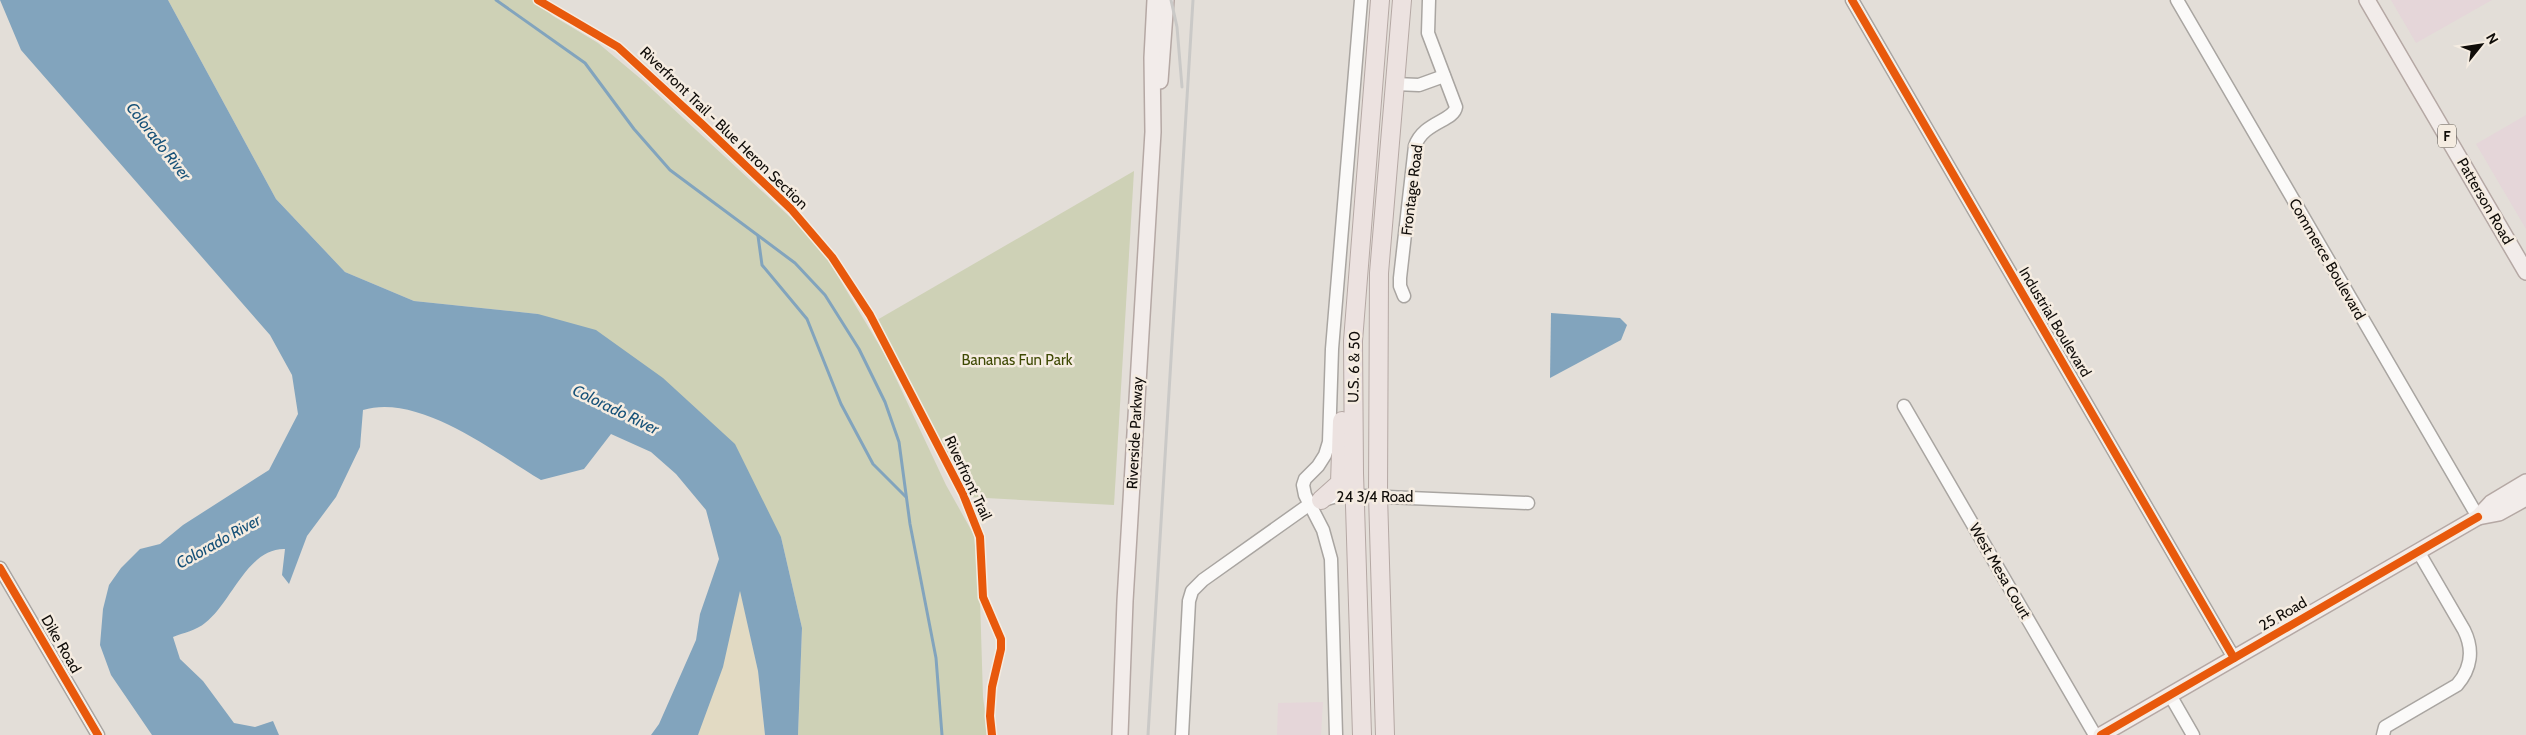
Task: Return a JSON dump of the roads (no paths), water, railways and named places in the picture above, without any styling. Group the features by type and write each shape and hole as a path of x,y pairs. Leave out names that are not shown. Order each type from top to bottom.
{"highway":[{"name":"U.S. 6 & 50","path":"1362,735 1354,473 1353,350 1380,0"},
{"path":"1390,0 1386,72 1395,84"},
{"name":"U.S. 6 & 50","path":"1385,735 1379,268 1402,0"},
{"path":"1315,502 1340,483 1342,346 1356,305"},
{"path":"1356,305 1364,339 1365,478 1372,490 1381,495"},
{"path":"1360,660 1371,713 1372,735"}],"main road":[{"name":"Riverside Parkway","path":"1120,735 1125,601 1153,132 1152,58 1155,0"},
{"name":"Riverside Parkway","path":"1153,132 1163,59 1166,0"},
{"name":"Patterson Road","path":"2368,0 2526,272"},
{"name":"25 Road","path":"2101,735 2478,517 2491,503 2526,482"},
{"name":"25 Road","path":"2478,517 2499,513 2526,498"}],"street":[{"path":"1336,735 1332,559 1315,502 1303,484 1325,455 1328,442 1332,349 1361,0"},
{"name":"Frontage Road","path":"1404,296 1400,286 1400,278 1415,146 1422,132 1456,111 1455,102 1428,33 1429,0"},
{"name":"Industrial Boulevard","path":"1852,0 2234,658"},
{"name":"Commerce Boulevard","path":"2177,0 2478,517"},
{"path":"1395,84 1424,84 1444,76"},
{"name":"West Mesa Court","path":"1904,406 2095,735"},
{"name":"24 3/4 Road","path":"1182,735 1189,600 1192,591 1203,580 1315,502 1356,495 1381,495 1528,503"},
{"path":"2383,735 2385,727 2456,685 2464,676 2470,660 2470,645 2464,630 2418,551"},
{"name":"Dike Road","path":"0,568 98,735"},
{"path":"2170,695 2193,735"}],"water":[{"name":"Colorado River","path":"0,0 168,0 276,199 345,272 414,301 538,314 596,330 663,378 735,444 781,537 802,628 798,735 765,735 758,671 740,591 723,667 698,735 651,735 659,724 696,640 700,614 719,559 706,510 676,474 651,452 611,434 584,469 541,480 479,441 432,417 408,410 385,407 363,410 360,447 336,497 307,536 289,584 282,575 285,549 272,551 260,557 250,567 223,603 205,623 173,637 180,659 203,681 234,723 255,727 273,721 279,735 152,735 111,675 100,645 103,609 109,585 121,568 140,549 160,544 183,525 269,470 298,414 292,375 270,335 21,50"},
{"path":"1551,313 1620,318 1627,325 1621,340 1550,378"}],"waterway":[{"path":"496,0 585,63 634,129 670,170 795,263 825,295 859,349 885,402 899,442 910,524 936,658 942,735"},
{"path":"758,236 762,265 807,319 841,404 873,464 906,497"}],"railway":[{"path":"1171,0 1177,27 1182,87"},
{"path":"1148,735 1193,0"}],"park label":[{"name":"Bananas Fun Park","path":"1017,360"}]}
